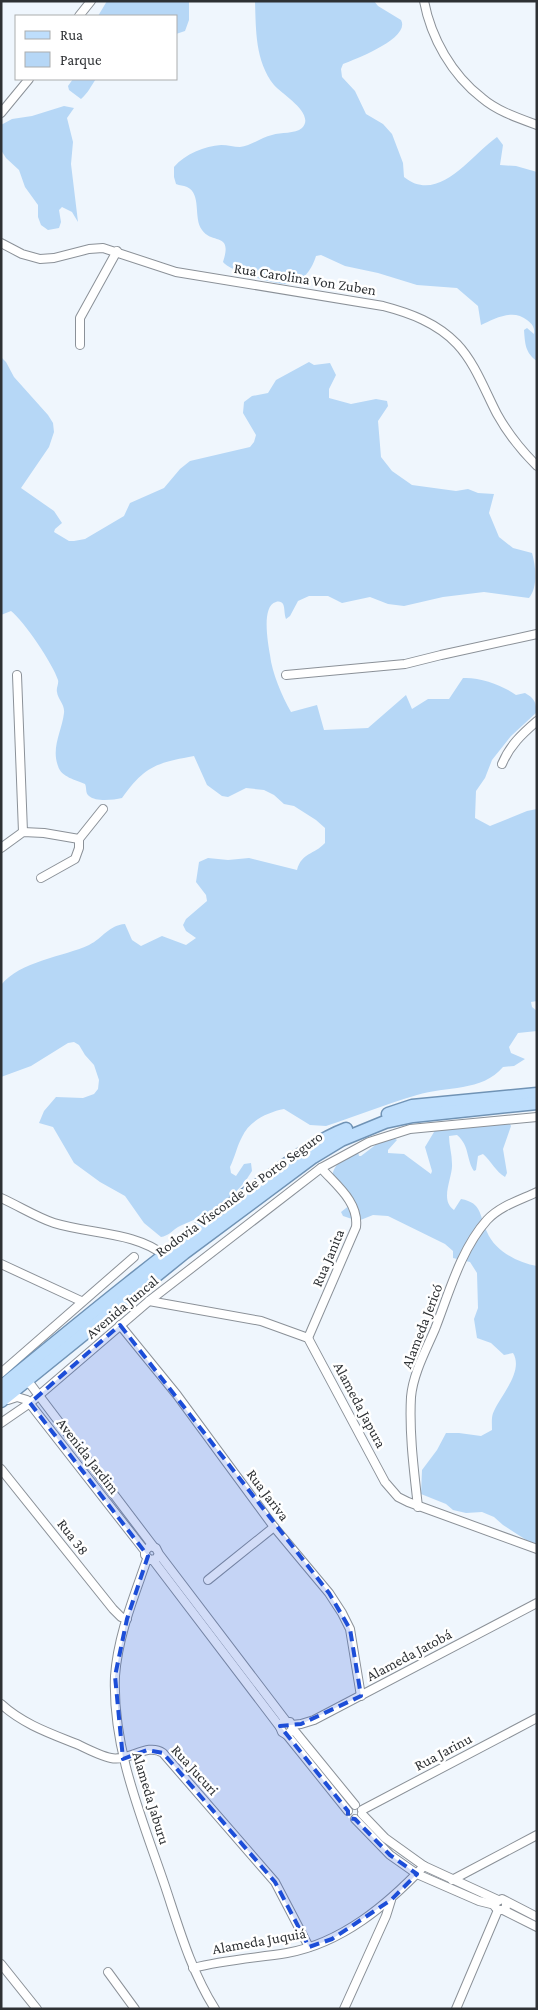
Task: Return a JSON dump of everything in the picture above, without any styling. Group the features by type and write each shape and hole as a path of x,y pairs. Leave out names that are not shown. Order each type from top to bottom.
{"main road":[{"name":"Rodovia Visconde de Porto Seguro","path":"2,1387 165,1256 235,1202 322,1140 338,1132 412,1106 537,1094"},
{"name":"Rodovia Visconde de Porto Seguro","path":"1,1402 184,1253 313,1157 341,1140 385,1122 413,1116 537,1103"},
{"path":"2,1387 16,1379 26,1382"}],"street":[{"path":"80,15 92,1"},
{"path":"424,1 427,18 440,47 456,72 482,99 509,114 537,125"},
{"path":"1,113 28,80"},
{"name":"Rua Carolina Von Zuben","path":"1,243 22,254 40,259 103,248 117,251 176,272 383,306 406,312 427,321 444,332 458,345 470,362 507,430 517,445 537,466"},
{"path":"80,345 80,318 117,251"},
{"path":"286,675 405,664 537,634"},
{"path":"17,675 23,832"},
{"path":"502,764 507,752 515,741 537,721"},
{"path":"42,878 69,864 74,859 79,848 79,839 103,809"},
{"path":"1,848 23,832 44,832 79,839"},
{"name":"Avenida Juncal","path":"1,1423 30,1403 148,1301 321,1168 369,1142 410,1129 537,1117"},
{"name":"Rua Janita","path":"308,1338 356,1227 353,1205 321,1168"},
{"name":"Alameda Jericó","path":"418,1507 411,1415 412,1394 418,1370 465,1255 476,1234 489,1219 505,1207 537,1192"},
{"path":"1,1198 54,1222 136,1241 151,1246 165,1256"},
{"path":"1,1373 134,1257"},
{"path":"1,1264 81,1302"},
{"path":"148,1301 261,1321 308,1338"},
{"name":"Rua Jariva","path":"120,1325 177,1395 274,1527 329,1593 342,1613 350,1629 361,1696"},
{"name":"Alameda Japura","path":"308,1338 386,1482 398,1497 418,1507 537,1550"},
{"name":"Avenida Jardim","path":"26,1382 31,1385 153,1546 158,1550 159,1554"},
{"path":"1,1402 17,1397 24,1398 30,1403"},
{"name":"Avenida Jardim","path":"30,1403 280,1728 283,1722 290,1728"},
{"name":"Rua 38","path":"1,1469 113,1610 126,1619"},
{"path":"208,1580 274,1527"},
{"path":"153,1546 150,1546 148,1557 156,1559 159,1554 290,1728 348,1811 350,1817 360,1815"},
{"name":"Alameda Jaburu","path":"148,1557 126,1619 119,1647 115,1676 123,1758 132,1793 193,1968 215,2009"},
{"name":"Alameda Jatobá","path":"290,1728 314,1720 537,1603"},
{"name":"Rua Jucuri","path":"1,1704 22,1720 107,1757 123,1758 147,1750 159,1750 171,1760 275,1882 310,1947"},
{"name":"Rua Jarinu","path":"360,1815 537,1718"},
{"path":"290,1728 354,1805 390,1855 417,1874 479,1901 537,1916"},
{"path":"348,1811 354,1805"},
{"path":"360,1815 385,1838 424,1866 454,1878 537,1927"},
{"path":"444,1886 454,1878 537,1835"},
{"name":"Alameda Juquiá","path":"193,1968 220,1961 288,1953 332,1939 391,1900 424,1866"},
{"path":"344,2009 386,1916 391,1900"},
{"path":"456,2009 500,1906"},
{"path":"1,1964 35,2008"},
{"path":"108,1972 135,2009"}],"highlighted area":[{"path":"120,1325 329,1593 350,1629 361,1696 301,1724 280,1726 348,1811 348,1818 355,1819 390,1855 417,1874 391,1900 332,1939 309,1947 275,1882 163,1753 147,1750 123,1759 115,1676 127,1619 148,1556 30,1403"}],"green space":[{"path":"107,1 189,1 189,20 185,31 178,33 178,15 99,15"},
{"path":"255,1 374,1 378,6 401,20 402,27 398,34 390,41 370,53 343,64 341,69 342,77 355,91 366,114 383,124 392,134 403,163 404,177 417,184 430,185 442,181 454,174 497,137 503,145 500,165 516,166 537,172 537,361 530,355 525,343 524,330 527,328 534,334 534,328 527,320 516,315 510,315 481,325 478,306 457,288 417,285 378,273 345,266 321,255 316,256 313,265 303,278 290,284 276,283 255,277 234,270 223,262 225,246 223,242 211,237 202,230 199,225 196,201 192,190 176,184 174,167 184,158 202,149 221,145 244,146 268,136 299,130 305,123 305,117 301,111 274,85 263,66 258,45"},
{"path":"72,80 95,80 81,99 69,90 68,86"},
{"path":"64,106 74,108 67,118 73,142 71,164 78,222 72,212 62,207 59,210 61,222 59,228 48,230 41,225 38,217 38,205 25,187 19,170 6,158 1,150 1,125 12,119 32,116"},
{"path":"1,357 14,377 53,423 54,432 49,447 21,488 54,511 62,523 54,532 69,541 85,539 124,516 130,503 164,488 180,469 190,461 250,447 256,435 243,413 244,402 252,396 268,393 276,380 309,362 314,365 330,363 336,375 329,389 329,398 351,404 376,399 387,401 388,406 378,421 381,457 392,471 412,485 456,491 468,489 478,493 494,494 489,513 499,537 513,548 532,553 534,564 535,583 529,598 484,592 443,597 404,606 388,604 370,597 342,603 328,596 309,596 298,601 290,616 286,619 283,603 280,602 271,605 267,617 271,662 281,692 291,712 317,705 324,730 368,728 406,695 412,709 428,699 449,699 463,678 491,682 516,695 525,693 534,701 536,713 511,736 492,760 485,778 476,791 475,818 490,826 527,811 537,809 537,1001 531,1002 532,1007 537,1011 537,1031 518,1033 509,1047 511,1053 525,1059 514,1066 503,1067 485,1081 417,1095 326,1126 310,1125 284,1109 272,1112 249,1126 240,1140 230,1167 231,1173 236,1176 244,1164 251,1163 252,1171 235,1193 213,1210 161,1237 144,1223 125,1196 100,1182 74,1163 53,1127 39,1123 44,1111 56,1097 83,1098 94,1094 98,1089 99,1080 94,1065 79,1045 74,1042 68,1043 31,1066 1,1077 1,985 19,970 42,960 89,945 110,929 119,925 125,924 132,940 141,946 162,936 186,945 196,938 186,931 183,925 186,919 207,901 206,895 196,882 199,862 208,858 228,860 249,858 297,870 305,857 325,843 325,828 294,806 284,804 274,795 264,790 246,788 228,797 222,796 207,785 194,756 170,761 145,772 122,798 100,800 92,798 87,793 85,784 62,773 56,759 64,710 57,692 58,680 44,654 17,616 11,611 1,615"},
{"path":"508,1120 511,1126 503,1149 507,1173 505,1177 483,1154 478,1156 476,1170 474,1171 461,1139 457,1135 449,1136 452,1169 447,1194 450,1206 454,1210 461,1199 477,1207 491,1239 501,1250 515,1259 537,1266 537,1547 494,1517 482,1512 466,1513 453,1510 446,1504 421,1494 422,1470 437,1450 446,1433 481,1436 492,1430 493,1413 514,1375 516,1360 513,1353 504,1355 491,1343 477,1338 474,1319 478,1308 477,1273 470,1262 453,1258 453,1251 445,1244 388,1216 373,1215 358,1221 343,1216 341,1212 350,1205 334,1184 332,1176 336,1166 348,1155 358,1152 359,1156 361,1156 382,1140 394,1138 397,1140 388,1150 388,1153 404,1154 431,1174 432,1171 425,1147 437,1127"}]}
